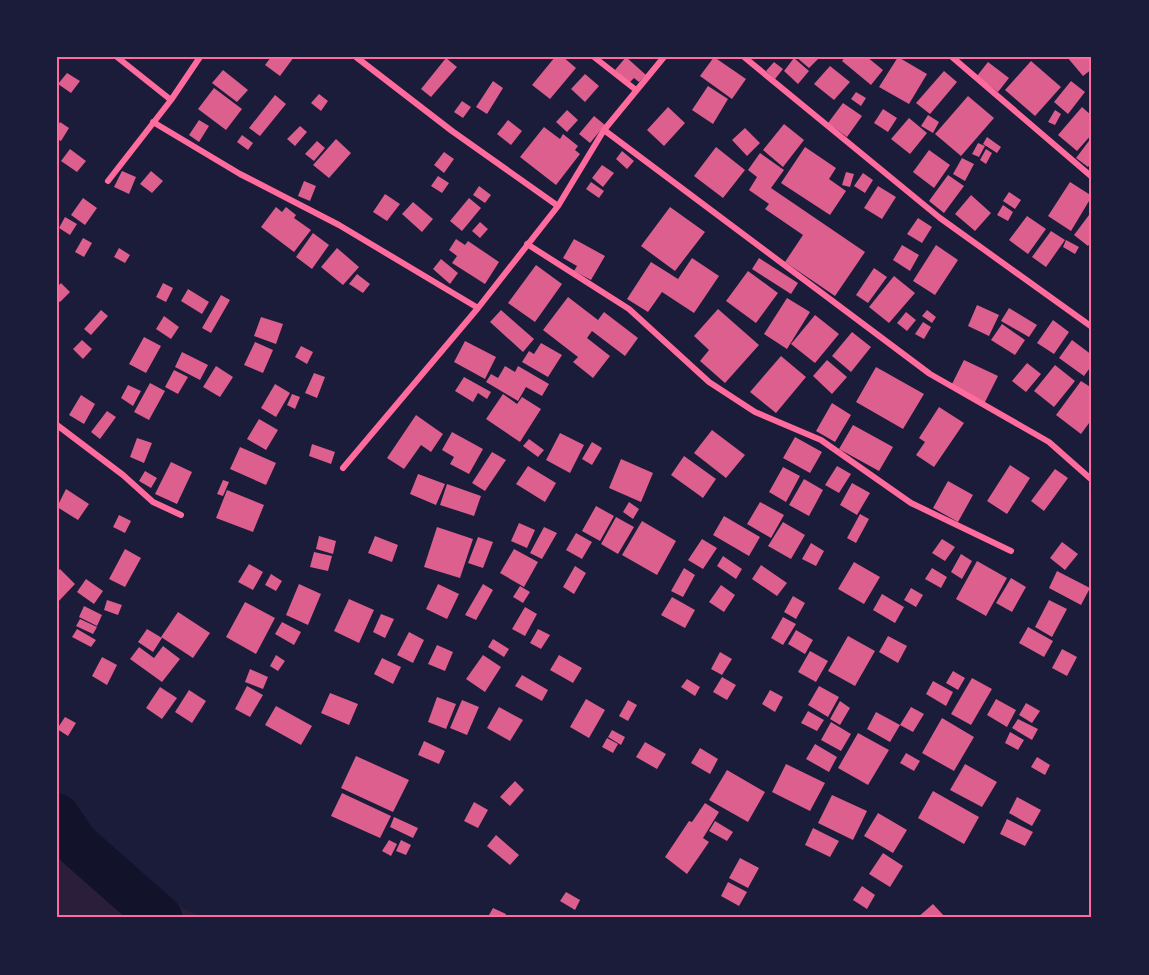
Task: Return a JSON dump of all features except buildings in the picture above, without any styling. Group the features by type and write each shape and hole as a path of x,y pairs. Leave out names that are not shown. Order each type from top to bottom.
{"street":[{"path":"117,57 171,100"},
{"path":"108,181 171,100 201,57"},
{"path":"356,57 452,131 558,206"},
{"path":"594,57 636,90"},
{"path":"343,468 478,308 558,206 604,130 664,57"},
{"path":"744,57 939,218 1092,327"},
{"path":"952,57 1092,177"},
{"path":"153,122 240,174 339,225 478,308"},
{"path":"604,130 930,374 1049,442 1092,480"},
{"path":"527,244 629,309 709,382 746,406 821,440 911,503 1011,552"},
{"path":"57,425 123,475 153,502 181,515"}],"shaded area":[{"path":"57,835 75,853 203,918 57,918"}],"waterway":[{"path":"57,816 76,844 160,918"}]}
